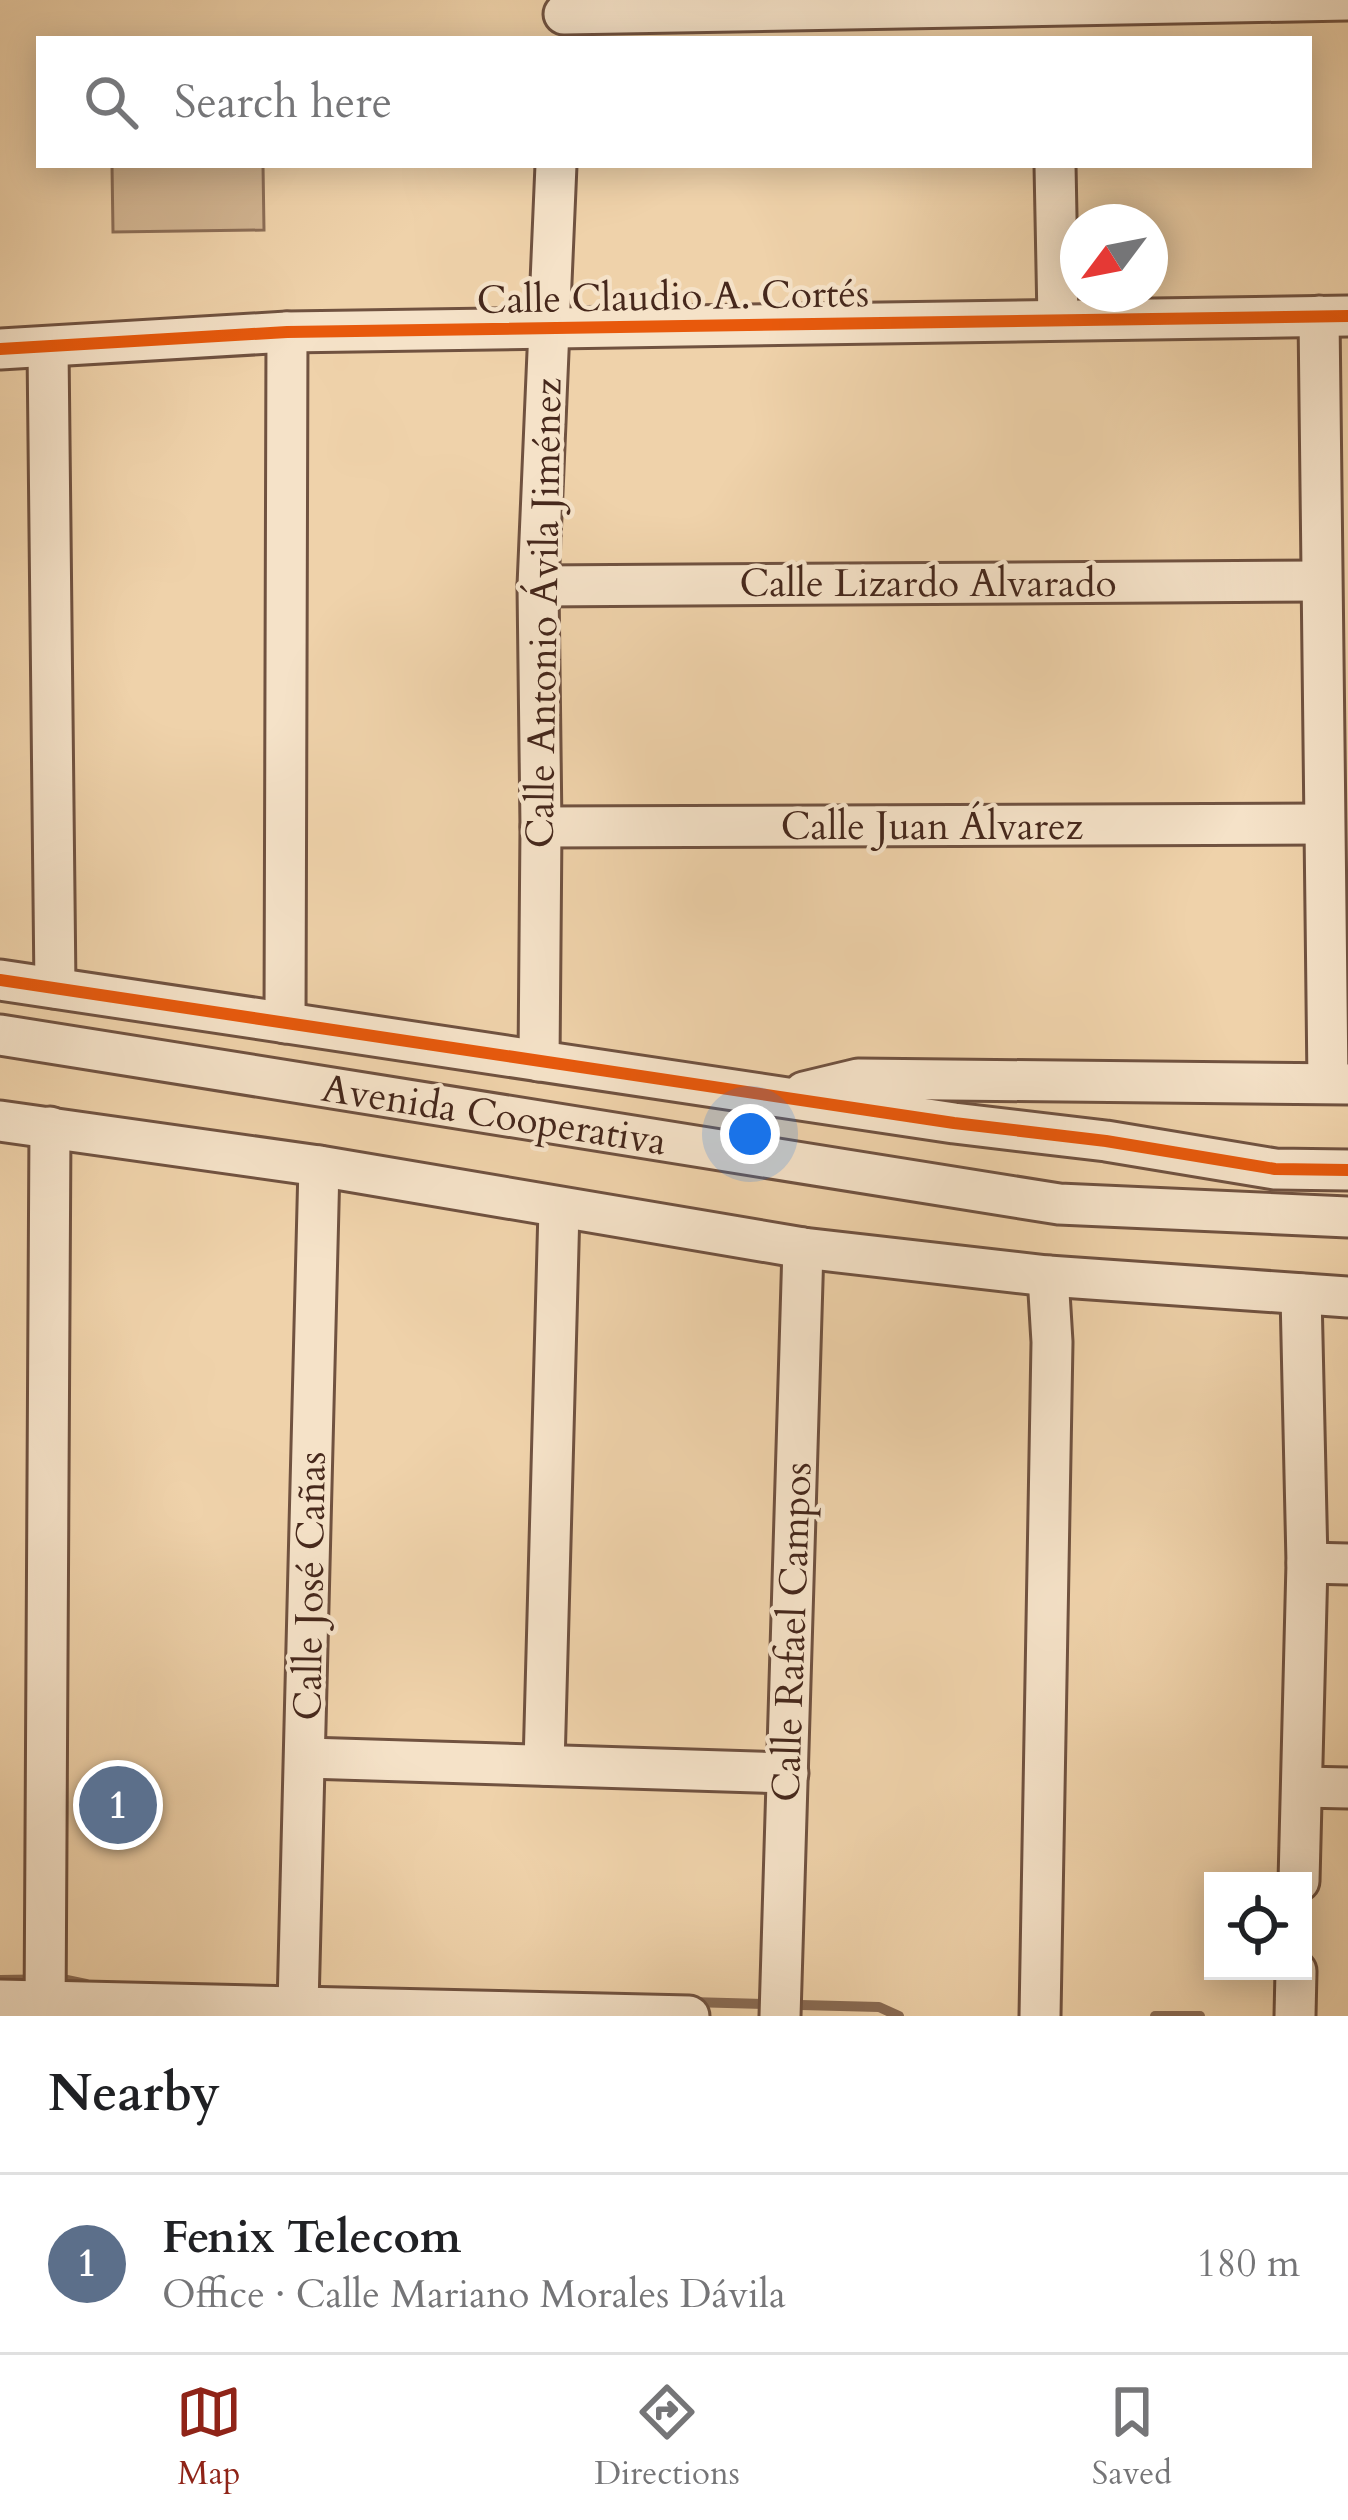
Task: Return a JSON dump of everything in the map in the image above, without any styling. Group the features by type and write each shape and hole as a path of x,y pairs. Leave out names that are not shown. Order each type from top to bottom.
{"street":[{"path":"564,18 836,5 1053,24 1279,0 1348,1"},
{"name":"Calle Antonio Ávila Jiménez","path":"539,1061 538,586 556,168"},
{"path":"1055,168 1058,320"},
{"path":"781,1097 858,1079 1338,1084 1323,824 1319,581 1334,316"},
{"name":"Calle Claudio A. Cortés","path":"0,349 287,332 1334,316"},
{"path":"286,1024 287,332"},
{"path":"48,348 55,988"},
{"name":"Calle Lizardo Alvarado","path":"538,586 1319,581"},
{"name":"Calle Juan Álvarez","path":"541,827 1323,824"},
{"path":"0,980 1275,1169 1348,1170"},
{"name":"Avenida Cooperativa","path":"0,1035 1059,1204 1348,1217"},
{"name":"Avenida Cooperativa","path":"0,1121 319,1166 803,1248 1048,1276 1348,1297"},
{"path":"45,2009 50,1127"},
{"name":"Calle José Cañas","path":"298,2006 319,1166"},
{"path":"544,1766 559,1209"},
{"name":"Calle Rafael Campos","path":"780,2016 803,1248"},
{"path":"1040,2016 1052,1342 1048,1276"},
{"path":"1299,1872 1306,1563 1301,1294"},
{"path":"1306,1563 1348,1564"},
{"path":"307,1757 788,1773"},
{"path":"1303,1787 1348,1788"},
{"path":"1295,2016 1296,1980"},
{"path":"0,2000 45,2009 298,2006 689,2016"}],"shaded area":[{"path":"112,168 263,168 264,230 113,232"}],"waterway":[{"path":"0,1980 62,1979 86,1984"},
{"path":"690,2002 879,2007 899,2016"},
{"path":"1155,2016 1200,2016"}],"cycle path":[{"path":"0,349 287,332 1348,316"},
{"path":"0,980 1275,1169 1348,1170"}],"place":[{"name":"Fenix Telecom","path":"118,1805"}]}
